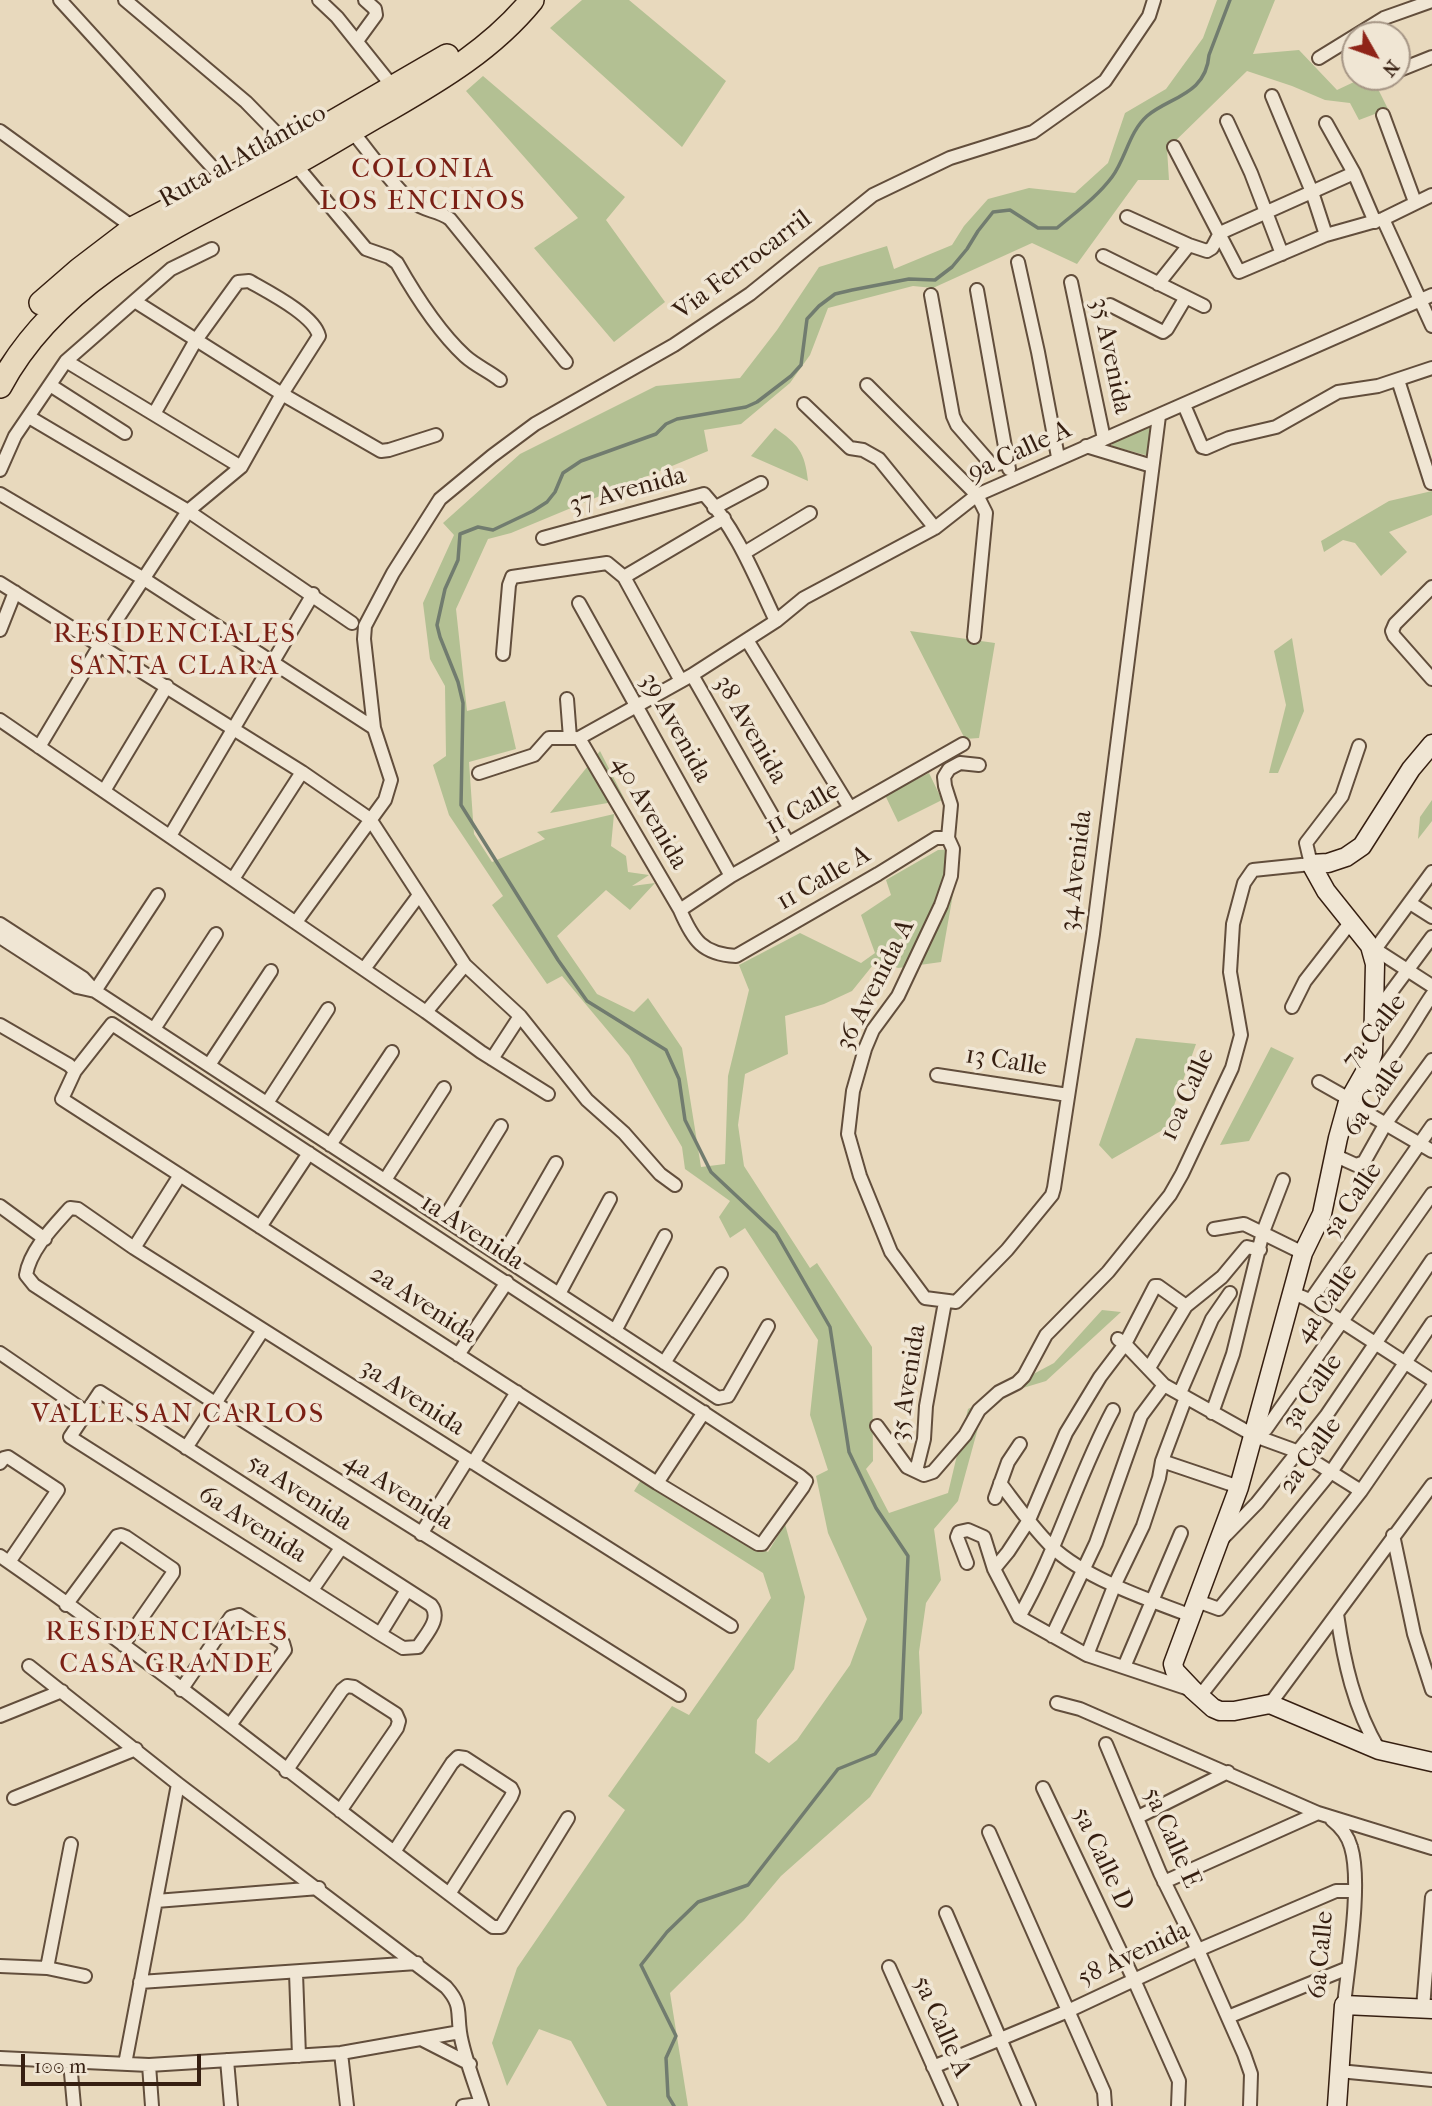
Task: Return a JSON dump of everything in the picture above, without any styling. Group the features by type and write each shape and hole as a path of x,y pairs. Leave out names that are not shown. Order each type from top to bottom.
{"highway":[{"name":"Ruta al Atlántico","path":"0,386 9,368 52,315 98,275 147,241 292,155 393,87 439,62 485,29 512,0"},
{"name":"Ruta al Atlántico","path":"0,355 39,305 79,270 134,229 225,181 351,130 448,75 494,40 532,0"}],"street":[{"path":"60,0 225,181"},
{"path":"125,0 246,102 292,155 366,249 390,257 397,263 461,353 500,380"},
{"path":"319,0 337,17 393,87"},
{"path":"357,41 376,15 375,9 365,0"},
{"name":"Via Ferrocarril","path":"296,922 385,800 391,780 374,728 364,639 365,626 393,573 440,499 535,424 674,345 750,294 873,195 950,158 1033,132 1105,81 1149,16 1154,0"},
{"path":"1319,58 1384,18 1432,1"},
{"path":"1411,65 1432,57"},
{"path":"1272,96 1312,192 1326,235"},
{"path":"1383,115 1415,202"},
{"path":"1227,121 1282,254"},
{"path":"1326,123 1379,221 1426,298 1432,326"},
{"path":"351,130 408,199 426,210 440,212 450,219 566,362"},
{"path":"0,131 134,229"},
{"path":"1174,147 1239,272 1326,235 1379,221 1432,195"},
{"path":"1127,217 1207,251 1212,248 1220,233 1354,173"},
{"path":"1158,284 1189,245"},
{"path":"0,470 15,436 66,361 171,269 212,249"},
{"path":"1103,256 1204,306"},
{"path":"1018,262 1058,457"},
{"path":"39,747 100,645 188,511 241,467 282,394 319,336 318,331 310,319 249,281 238,282 196,340 154,414"},
{"name":"35 Avenida","path":"1071,282 1104,439"},
{"path":"977,290 1007,462 1012,477"},
{"path":"931,295 953,416 957,425 992,465 1007,462"},
{"path":"1110,305 1163,332 1186,297"},
{"name":"9a Calle A","path":"479,773 534,755 549,738 575,738 637,706 747,640 804,598 934,528 976,495 1426,298"},
{"path":"136,302 282,394 381,451 436,435"},
{"path":"66,361 241,467"},
{"path":"1184,405 1202,447 1206,448 1229,438 1276,427 1338,391 1398,380 1432,368"},
{"path":"1398,380 1431,483"},
{"path":"50,385 125,433"},
{"path":"867,385 976,495 986,513 975,637"},
{"path":"804,404 850,448 863,450 879,459 934,528"},
{"name":"34 Avenida","path":"946,1302 962,1298 1007,1250 1052,1195 1093,934 1159,416"},
{"path":"29,417 188,511 352,623"},
{"path":"1086,446 1153,466"},
{"path":"714,508 761,483"},
{"path":"0,494 144,579 374,728"},
{"name":"37 Avenida","path":"543,538 706,495 724,518 744,553 776,621"},
{"path":"744,553 810,513"},
{"path":"503,654 512,577 601,562 609,564 624,577 724,518"},
{"name":"38 Avenida","path":"624,577 788,843"},
{"path":"0,583 302,772 370,819 465,965 520,1016 587,1100 624,1133 660,1174 675,1185"},
{"path":"1432,587 1395,624 1392,631 1432,679"},
{"path":"0,630 15,592"},
{"path":"170,836 313,594"},
{"name":"39 Avenida","path":"579,603 731,876"},
{"path":"747,640 850,808"},
{"path":"104,791 167,687"},
{"path":"567,699 575,738"},
{"path":"0,720 492,1059 548,1094"},
{"name":"40 Avenida","path":"575,738 680,910"},
{"name":"11 Calle","path":"680,910 731,876 963,744"},
{"name":"10a Calle","path":"916,1471 924,1475 933,1472 965,1435 979,1410 999,1392 1017,1383 1024,1376 1046,1335 1108,1272 1170,1195 1232,1068 1241,1035 1230,972 1236,905 1247,876 1253,870 1328,863 1346,857 1362,846 1411,769 1432,744"},
{"path":"1359,746 1342,796 1306,843 1311,864 1326,891 1350,923 1407,971 1432,986"},
{"name":"36 Avenida A","path":"946,1302 925,1298 891,1252 860,1177 848,1135 853,1091 873,1030 898,996 942,905 951,876 953,849 948,838 951,804 944,786 944,777 949,769 960,763 979,765"},
{"path":"233,879 302,772"},
{"name":"11 Calle A","path":"680,910 685,923 706,950 720,955 736,956 936,838 948,838"},
{"path":"1432,872 1374,945 1373,1054 1350,1098 1334,1155 1322,1214 1303,1253 1240,1487 1173,1664 1175,1671 1213,1708 1227,1712 1270,1704 1379,1750 1432,1762"},
{"path":"95,991 158,895"},
{"path":"364,969 419,895"},
{"path":"1410,903 1432,917"},
{"path":"1292,1007 1305,981 1350,923"},
{"path":"0,924 83,978 95,991 718,1398 728,1396 768,1326"},
{"path":"155,1029 216,934"},
{"path":"0,937 78,987 95,991"},
{"path":"1373,1016 1432,937"},
{"path":"426,1012 465,965"},
{"path":"209,1065 271,971"},
{"name":"7a Calle","path":"1350,1098 1367,1085 1386,1063 1432,995"},
{"path":"267,1103 328,1009"},
{"path":"492,1059 520,1016"},
{"name":"1a Avenida","path":"75,1071 112,1024 806,1481 761,1544"},
{"path":"0,1025 75,1071"},
{"path":"330,1144 392,1052"},
{"name":"6a Calle","path":"1334,1155 1356,1165 1361,1164 1386,1123 1432,1060"},
{"name":"2a Avenida","path":"75,1071 62,1099 657,1483 761,1544"},
{"name":"13 Calle","path":"937,1075 1068,1095"},
{"path":"1319,1082 1350,1098 1432,1151"},
{"path":"385,1180 444,1088"},
{"path":"444,1219 501,1126"},
{"name":"5a Calle","path":"1310,1301 1432,1126"},
{"path":"260,1227 309,1153"},
{"path":"502,1257 556,1163"},
{"path":"134,1248 180,1175"},
{"path":"1212,1413 1233,1354 1264,1232 1283,1180"},
{"name":"4a Calle","path":"1255,1436 1266,1429 1432,1194"},
{"path":"559,1294 610,1199"},
{"path":"0,1206 45,1239"},
{"name":"3a Avenida","path":"45,1239 70,1208 78,1209 134,1248 731,1626"},
{"path":"1214,1229 1244,1223 1303,1253"},
{"path":"615,1331 665,1236"},
{"name":"4a Avenida","path":"45,1239 28,1265 26,1275 34,1285 421,1534 679,1695"},
{"path":"1149,1368 1186,1306 1222,1277 1247,1247 1259,1250"},
{"name":"3a Calle","path":"1220,1542 1299,1452 1432,1260"},
{"path":"664,1363 722,1274"},
{"path":"458,1355 507,1282"},
{"path":"993,1569 1029,1520 1066,1433 1155,1286 1186,1306"},
{"path":"1087,1655 1115,1584 1143,1526 1183,1395 1212,1319 1230,1293"},
{"path":"1293,1293 1310,1301 1432,1380"},
{"name":"35 Avenida","path":"916,1471 924,1439 926,1406 946,1302"},
{"name":"2a Calle","path":"1195,1608 1219,1609 1331,1472 1432,1323"},
{"path":"186,1448 263,1330"},
{"path":"1121,1342 1164,1385 1255,1436 1299,1452 1361,1491"},
{"path":"0,1353 86,1412"},
{"path":"1052,1636 1110,1508 1141,1416 1164,1385"},
{"path":"1197,1693 1361,1491 1432,1388"},
{"name":"5a Avenida","path":"86,1412 100,1392 431,1605 436,1611 436,1619 418,1647 411,1649"},
{"path":"421,1534 517,1392"},
{"path":"1019,1617 1032,1596 1087,1462 1113,1410"},
{"name":"6a Avenida","path":"86,1412 69,1437 380,1634 404,1648 411,1649"},
{"path":"657,1483 704,1412"},
{"path":"877,1426 907,1467 916,1471"},
{"path":"995,1498 1008,1462 1020,1444"},
{"path":"0,1463 8,1457 58,1490 4,1559 230,1725 286,1771 493,1927 501,1927 568,1818"},
{"path":"1162,1461 1240,1487"},
{"path":"1000,1483 1053,1547 1084,1568 1152,1601 1195,1608"},
{"path":"1270,1704 1392,1535 1432,1485"},
{"path":"967,1563 957,1537 959,1532 968,1530 984,1537 993,1569 1019,1617 1087,1655 1197,1693"},
{"path":"1124,1667 1181,1533"},
{"path":"1392,1535 1414,1634 1432,1690"},
{"path":"66,1605 117,1536 126,1537 173,1569 173,1573 123,1645"},
{"path":"312,1591 341,1548"},
{"path":"380,1634 407,1590"},
{"path":"1337,1614 1342,1648 1357,1705 1365,1727 1379,1750"},
{"path":"181,1690 235,1615 283,1643 285,1650 230,1725"},
{"path":"29,1666 178,1784 416,1963 455,1997 460,2012 460,2032 481,2105 463,2106"},
{"path":"286,1771 342,1690 348,1686 354,1687 396,1714 400,1721 397,1728 340,1811"},
{"path":"0,1716 62,1692"},
{"name":"6a Calle","path":"1057,1703 1080,1709 1323,1815 1432,1848"},
{"name":"5a Calle E","path":"1106,1744 1113,1766 1138,1817 1164,1882 1198,1950 1251,2074 1250,2106"},
{"path":"14,1798 136,1749"},
{"path":"394,1852 458,1757 466,1758 511,1788 512,1797 449,1894"},
{"path":"1138,1817 1228,1772"},
{"path":"125,2064 178,1784"},
{"name":"5a Calle D","path":"1043,1788 1135,1980 1179,2081 1178,2106"},
{"path":"1164,1882 1323,1815"},
{"name":"6a Calle","path":"1323,1815 1346,1834 1351,1845 1355,1891 1337,2106"},
{"path":"989,1832 1104,2092 1105,2106"},
{"path":"47,1968 71,1844"},
{"path":"156,1901 318,1888"},
{"name":"58 Avenida","path":"933,2067 1068,2011 1198,1950 1336,1891 1355,1891"},
{"path":"1344,2005 1427,2008 1432,1897"},
{"path":"946,1913 1029,2106"},
{"path":"140,1982 416,1963"},
{"path":"0,1966 47,1968 85,1976"},
{"name":"5a Calle A","path":"889,1967 951,2106"},
{"path":"1228,2017 1348,1968"},
{"path":"296,1973 299,2056"},
{"path":"0,2058 149,2065 341,2053 460,2032"},
{"path":"421,2039 470,2064"},
{"path":"341,2053 347,2106"},
{"path":"227,2060 232,2106"},
{"path":"70,2062 74,2106"},
{"path":"149,2065 152,2106"},
{"path":"1339,2071 1432,2080"}],"green space":[{"path":"582,0 629,0 726,81 682,147 550,28"},
{"path":"1217,0 1275,0 1253,54 1299,50 1337,90 1379,91 1388,109 1359,120 1350,103 1325,100 1247,71 1167,149 1169,180 1138,180 1077,264 1032,243 933,288 913,286 828,308 810,355 790,383 741,424 704,430 708,451 511,533 488,539 456,609 467,711 505,701 516,749 469,762 474,834 492,862 545,839 537,832 614,814 611,846 626,856 628,872 649,875 632,886 655,883 630,910 606,890 557,936 597,994 634,1012 648,998 682,1048 701,1167 725,1164 728,1076 749,990 739,965 800,933 861,963 875,953 861,915 891,895 886,880 938,850 961,849 941,962 898,968 877,960 852,991 824,1004 785,1016 788,1054 745,1074 738,1125 744,1166 810,1268 817,1263 872,1347 873,1461 866,1469 889,1513 948,1493 968,1409 1054,1363 1102,1310 1121,1312 1046,1381 1013,1391 981,1417 958,1501 934,1529 941,1580 926,1603 919,1652 922,1713 870,1797 781,1876 744,1920 670,1993 688,2106 607,2106 571,2041 539,2029 507,2086 492,2043 517,1968 625,1810 608,1796 672,1706 689,1715 771,1598 763,1573 634,1491 641,1480 768,1552 785,1524 805,1597 794,1669 757,1720 755,1753 769,1763 797,1740 850,1665 867,1619 828,1533 816,1476 828,1470 810,1415 818,1340 745,1228 730,1238 719,1217 730,1201 685,1169 682,1147 629,1056 562,976 547,984 492,905 503,896 449,815 433,765 446,756 445,686 430,659 423,603 454,535 443,523 520,454 656,386 740,378 777,330 819,267 887,246 894,269 952,245 964,226 988,199 1029,188 1075,193 1108,163 1125,113 1166,89 1203,38"},
{"path":"483,76 625,197 606,220 665,302 614,342 534,248 578,218 466,91"},
{"path":"1152,423 1149,456 1112,446 1113,438"},
{"path":"775,428 799,450 805,463 808,481 751,456"},
{"path":"1432,491 1432,515 1389,532 1407,552 1381,576 1355,543 1343,540 1324,552 1321,541 1389,501"},
{"path":"910,631 995,643 979,738 965,739"},
{"path":"1292,638 1304,711 1278,773 1269,773 1286,705 1274,651"},
{"path":"600,751 625,800 550,813"},
{"path":"929,773 942,800 898,822 885,795"},
{"path":"1432,800 1432,821 1418,839 1420,817"},
{"path":"1136,1038 1196,1044 1166,1128 1112,1159 1099,1145"},
{"path":"1271,1047 1294,1058 1249,1141 1220,1145"}],"waterway":[{"path":"674,2106 668,2096 666,2058 676,2036 641,1965 667,1932 698,1902 748,1885 838,1769 875,1754 901,1719 908,1556 876,1508 849,1452 830,1327 776,1233 711,1172 685,1120 679,1079 666,1050 587,1001 558,960 461,805 463,703 437,625 445,589 458,560 460,534 478,527 493,530 533,511 547,502 555,492 563,473 581,461 656,434 666,424 677,419 746,407 757,402 801,365 807,319 835,294 909,279 935,280 952,267 993,212 1010,210 1038,228 1057,228 1093,198 1112,177 1141,122 1194,87 1201,79 1230,0"}],"district":[{"name":"COLONIA LOS ENCINOS","path":"423,186"},
{"name":"RESIDENCIALES SANTA CLARA","path":"175,651"},
{"name":"VALLE SAN CARLOS","path":"178,1415"},
{"name":"RESIDENCIALES CASA GRANDE","path":"167,1649"}]}
